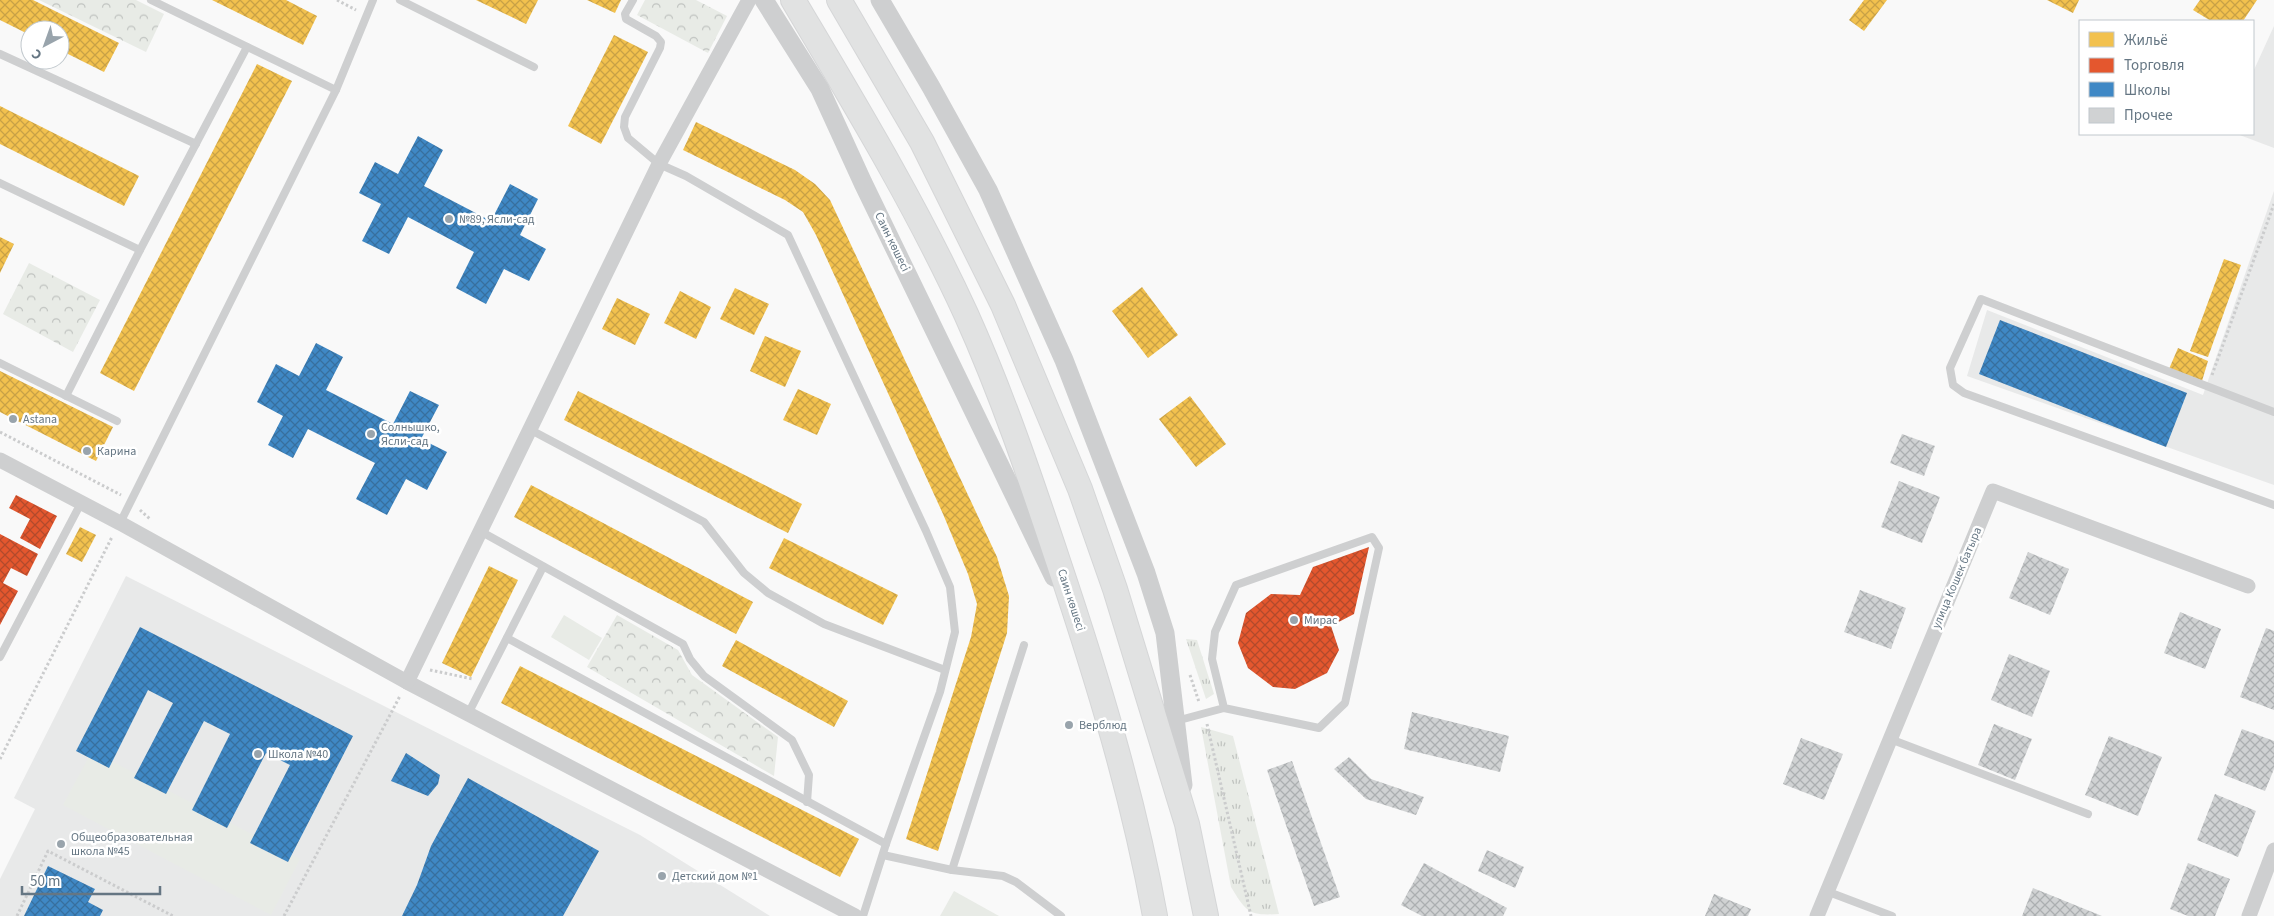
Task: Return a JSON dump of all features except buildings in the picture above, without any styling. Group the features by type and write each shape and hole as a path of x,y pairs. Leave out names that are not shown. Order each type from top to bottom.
{"main road":[{"name":"Саин көшесі","path":"793,0 914,208 966,314 1014,432 1084,638"},
{"path":"839,0 922,142 1007,314 1080,488 1114,589 1187,824 1206,916"},
{"path":"1084,638 1126,782 1155,916"}],"street":[{"path":"410,675 659,164 749,0"},
{"name":"Саин көшесі","path":"764,0 820,89 863,183 1084,638"},
{"path":"880,0 988,190 1064,360 1146,573 1165,633 1187,824"},
{"path":"0,460 410,675 468,714 855,916"},
{"name":"улица Кошек батыра","path":"1817,916 1993,491 2248,586"},
{"path":"2249,916 2274,850"}],"lane":[{"path":"151,0 336,90"},
{"path":"120,523 336,90 373,0"},
{"path":"400,0 534,67"},
{"path":"633,0 626,14 626,19 656,36 661,42 660,48 625,117 624,127 628,138 659,164 686,176 788,235 950,587 955,632 940,692 886,844 863,916"},
{"path":"66,396 140,250 247,47"},
{"path":"0,54 196,144"},
{"path":"0,183 140,250"},
{"path":"2274,412 1981,299 1950,368 1953,384 1964,393 2274,505"},
{"path":"0,363 116,422"},
{"path":"529,429 704,522 744,572 768,593 824,624 945,670"},
{"path":"0,657 81,503"},
{"path":"480,531 682,644 690,659 704,676 792,740 809,775 807,802"},
{"path":"1176,721 1224,708 1319,728 1344,703 1379,548 1372,537 1236,585 1215,632 1212,660 1224,708"},
{"path":"468,714 543,567"},
{"path":"507,638 886,844"},
{"path":"952,870 1024,645"},
{"path":"1890,739 2088,814"},
{"path":"883,855 952,870 1002,876 1016,882 1059,916"},
{"path":"1826,891 1892,916"}],"path":[{"path":"337,0 368,16"},
{"path":"2208,387 2274,204"},
{"path":"0,760 120,523"},
{"path":"284,916 410,675 437,670 472,679 486,680"},
{"path":"17,916 48,850 173,916"}],"shaded area":[{"path":"2274,26 2274,148 2240,135 2254,135 2254,70"},
{"path":"2274,191 2274,485 1967,376 1987,310 2203,395"},
{"name":"Школа №40","path":"126,576 640,835 770,916 0,916 0,879 35,809 14,798"}],"green space":[{"path":"39,0 136,0 164,14 146,52"},
{"path":"645,0 696,0 727,16 708,53 637,15"},
{"path":"29,263 100,300 73,352 3,314"},
{"path":"564,615 602,638 589,660 551,637"},
{"path":"617,615 678,650 692,675 778,737 774,776 587,667"},
{"path":"1186,639 1197,640 1214,694 1206,699"},
{"path":"1201,727 1233,736 1279,914 1261,914 1249,911 1231,887"},
{"path":"92,751 300,859 271,915 63,805"},
{"path":"954,891 999,916 940,916"}],"place":[{"name":"№89, Ясли-сад","path":"449,219"},
{"name":"Astana","path":"13,419"},
{"name":"Солнышко, Ясли-сад","path":"371,434"},
{"name":"Карина","path":"87,451"},
{"name":"Мирас","path":"1294,620"},
{"name":"Верблюд","path":"1069,725"},
{"name":"Школа №40","path":"258,754"},
{"name":"Общеобразовательная школа №45","path":"61,844"},
{"name":"Детский дом №1","path":"662,876"}]}
